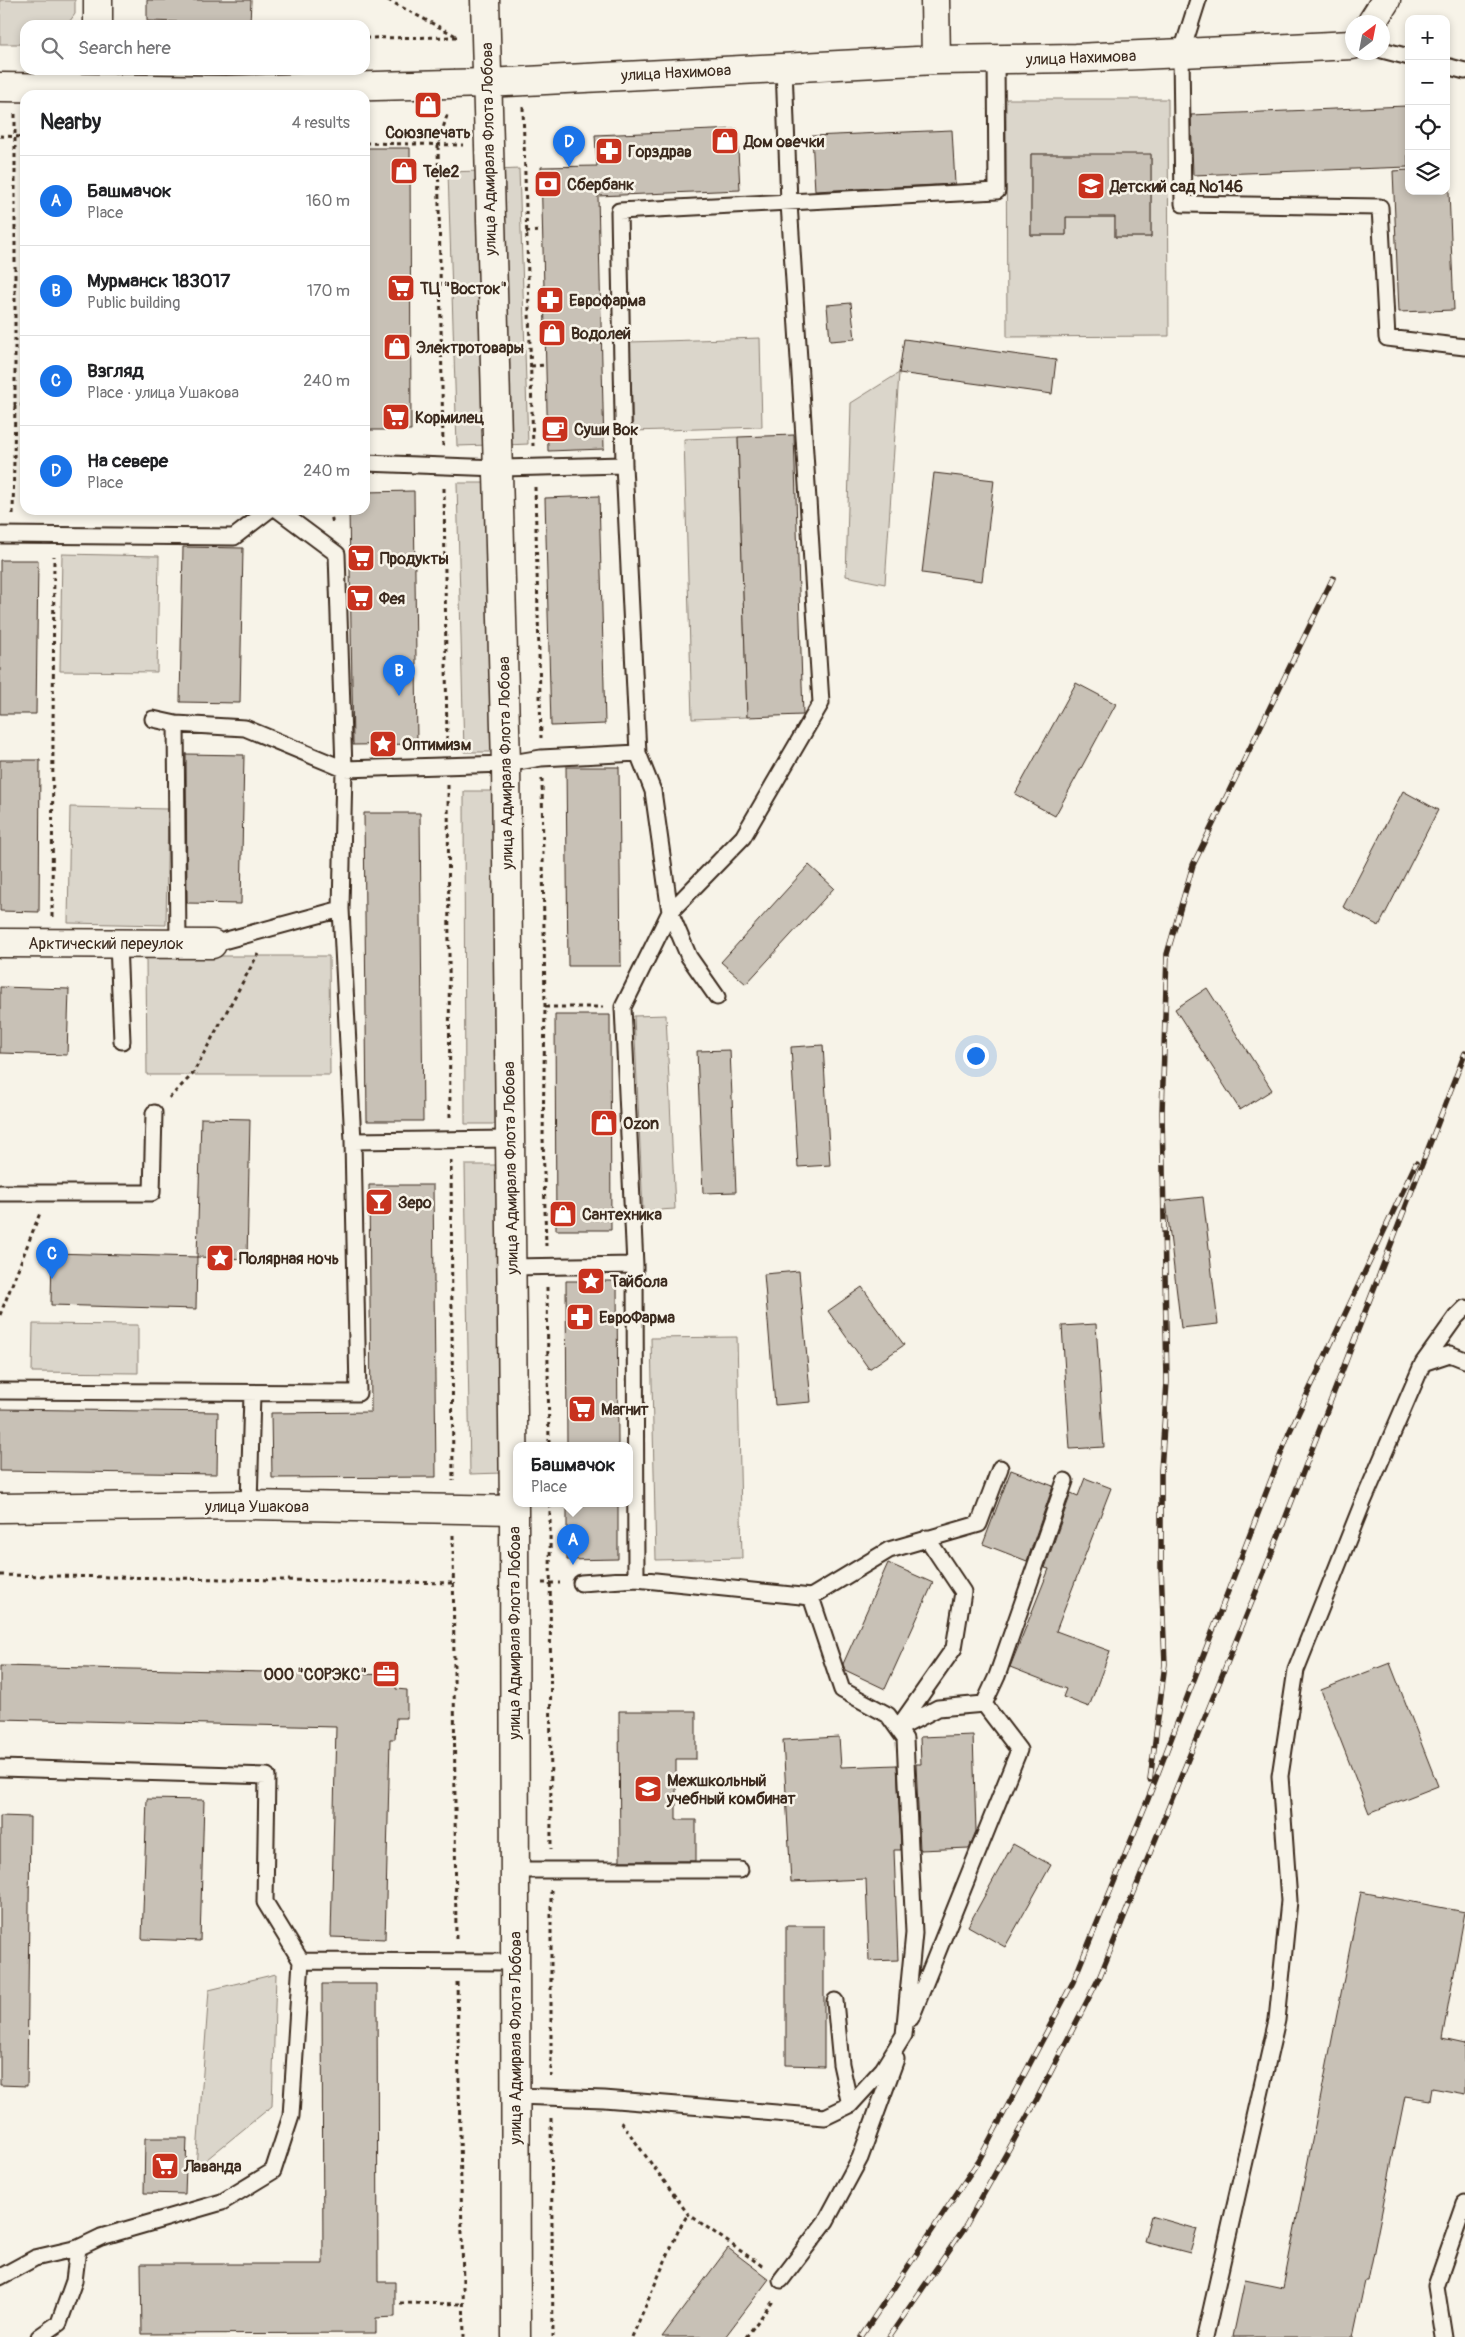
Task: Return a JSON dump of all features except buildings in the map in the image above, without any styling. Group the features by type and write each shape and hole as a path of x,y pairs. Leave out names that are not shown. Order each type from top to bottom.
{"street":[{"path":"98,0 98,20"},
{"name":"улица Адмирала Флота Лобова","path":"485,0 506,764 513,1442"},
{"path":"935,0 936,60"},
{"path":"1376,15 1386,0"},
{"name":"улица Нахимова","path":"295,90 486,83 936,60 1181,54 1345,45"},
{"name":"улица Нахимова","path":"8,88 96,80 196,90"},
{"name":"Арктический переулок","path":"0,943 212,944"},
{"name":"улица Ушакова","path":"0,1508 249,1505 514,1510"},
{"name":"улица Адмирала Флота Лобова","path":"514,1507 516,2337"}],"lane":[{"path":"1198,0 1181,54 1183,204 1380,207 1387,338 1465,347"},
{"path":"1390,52 1405,56"},
{"path":"717,997 690,957 670,912 653,791 638,753 624,465 619,211 997,191 996,59"},
{"path":"636,1579 635,1265 623,1007 670,912 743,837 821,703 789,203 784,67"},
{"path":"1450,67 1465,71"},
{"path":"370,463 498,468 624,465"},
{"path":"6,535 234,537 263,515"},
{"path":"0,1391 358,1393 353,1141 341,909 344,769 337,554 285,515"},
{"path":"153,719 176,724 245,728 344,769 506,764 541,758 638,753"},
{"path":"176,724 178,943"},
{"path":"212,944 341,909"},
{"path":"118,943 122,1041"},
{"path":"0,1193 152,1193 154,1113"},
{"path":"353,1141 451,1138 509,1139"},
{"path":"511,1267 635,1265"},
{"path":"1205,2337 1277,2020 1289,1901 1280,1776 1296,1670 1423,1363 1456,1317 1465,1308"},
{"path":"1423,1363 1450,1354 1465,1360"},
{"path":"249,1505 252,1392"},
{"path":"581,1583 636,1579 811,1597 889,1550 980,1524 1000,1468"},
{"path":"984,1704 997,1676 1065,1481"},
{"path":"898,1729 954,1648 963,1592 927,1538"},
{"path":"515,2096 604,2099 825,2117 850,2105 883,2070 904,2035 914,1933 906,1739 888,1715 842,1690 811,1597"},
{"path":"898,1729 938,1708 984,1704"},
{"path":"781,2280 826,2221 860,2158 904,2035 1019,1750 984,1704"},
{"path":"0,1768 267,1776 265,1902 301,1961 291,2116 273,2171 222,2202 101,2237 78,2248 35,2258 0,2277"},
{"path":"514,1870 740,1870"},
{"path":"301,1961 514,1962"},
{"path":"835,2001 841,2064 850,2105"},
{"path":"1444,2337 1436,2286 1465,2203"},
{"path":"38,2337 59,2323 74,2281 78,2248"}],"path":[{"path":"388,0 459,37"},
{"path":"370,38 486,37"},
{"path":"451,1138 448,766 438,145 457,83"},
{"path":"6,535 15,405 14,137 8,88"},
{"path":"0,136 20,137"},
{"path":"370,143 524,147"},
{"path":"526,232 542,231"},
{"path":"531,366 546,365"},
{"path":"15,405 20,405"},
{"path":"52,943 55,535"},
{"path":"154,1113 192,1075 256,956 280,925"},
{"path":"545,1007 623,1007"},
{"path":"451,1176 456,1962 464,2337"},
{"path":"0,1315 47,1193"},
{"path":"550,1507 553,2337"},
{"path":"0,1575 453,1583"},
{"path":"513,1583 581,1583"},
{"path":"604,2099 688,2214 781,2280 778,2294 746,2337"},
{"path":"632,2337 679,2229 688,2214"},
{"path":"400,2303 464,2304"}],"shaded area":[{"path":"0,0 75,0 75,14 71,20 20,20 20,44 0,44"},
{"path":"1006,99 1168,99 1169,336 1007,337","holes":["1031,154 1151,155 1151,237 1115,237 1115,217 1066,217 1066,235 1031,235"]},
{"path":"519,169 528,444 507,445 497,170"},
{"path":"480,171 489,445 457,446 448,172"},
{"path":"760,338 762,427 633,431 630,342"},
{"path":"899,373 885,584 846,576 851,403"},
{"path":"738,437 747,717 692,719 684,439"},
{"path":"457,483 489,483 496,752 464,752"},
{"path":"62,554 159,556 157,672 60,671"},
{"path":"464,791 496,791 497,1124 465,1124"},
{"path":"70,807 168,809 166,925 68,923"},
{"path":"146,956 329,956 330,1075 147,1075"},
{"path":"666,1015 675,1209 643,1211 634,1016"},
{"path":"465,1165 497,1165 502,1473 470,1474"},
{"path":"33,1324 138,1325 138,1373 32,1372"},
{"path":"737,1337 742,1558 656,1560 651,1338"},
{"path":"276,1974 272,2106 196,2168 209,1990"}],"railway":[{"path":"1150,1780 1165,1664 1161,1567 1161,1470 1167,1382 1162,1113 1167,954 1193,865 1333,578"},
{"path":"889,2337 965,2227 1037,2099 1100,1976 1273,1550 1465,1053"},
{"path":"861,2337 979,2160 1073,1982 1148,1799 1289,1433 1416,1163"}],"place":[{"name":"Союзпечать","path":"428,105"},
{"name":"Дом овечки","path":"725,141"},
{"name":"Горздрав","path":"609,151"},
{"name":"На севере","path":"569,167"},
{"name":"Tele2","path":"404,171"},
{"name":"Сбербанк","path":"548,184"},
{"name":"Детский сад №146","path":"1091,186"},
{"name":"ТЦ \"Восток\"","path":"401,288"},
{"name":"Еврофарма","path":"550,300"},
{"name":"Водолей","path":"552,333"},
{"name":"Электротовары","path":"397,347"},
{"name":"Кормилец","path":"396,417"},
{"name":"Суши Вок","path":"555,429"},
{"name":"Продукты","path":"361,558"},
{"name":"Фея","path":"360,598"},
{"name":"Мурманск 183017","path":"399,696"},
{"name":"Оптимизм","path":"383,744"},
{"name":"Ozon","path":"604,1123"},
{"name":"Зеро","path":"379,1202"},
{"name":"Сантехника","path":"563,1214"},
{"name":"Полярная ночь","path":"220,1258"},
{"name":"Взгляд","path":"52,1279"},
{"name":"Тайбола","path":"591,1281"},
{"name":"ЕвроФарма","path":"580,1317"},
{"name":"Магнит","path":"582,1409"},
{"name":"Башмачок","path":"573,1565"},
{"name":"ООО \"СОРЭКС\"","path":"386,1674"},
{"name":"Межшкольный учебный комбинат","path":"648,1789"},
{"name":"Лаванда","path":"165,2166"}]}
